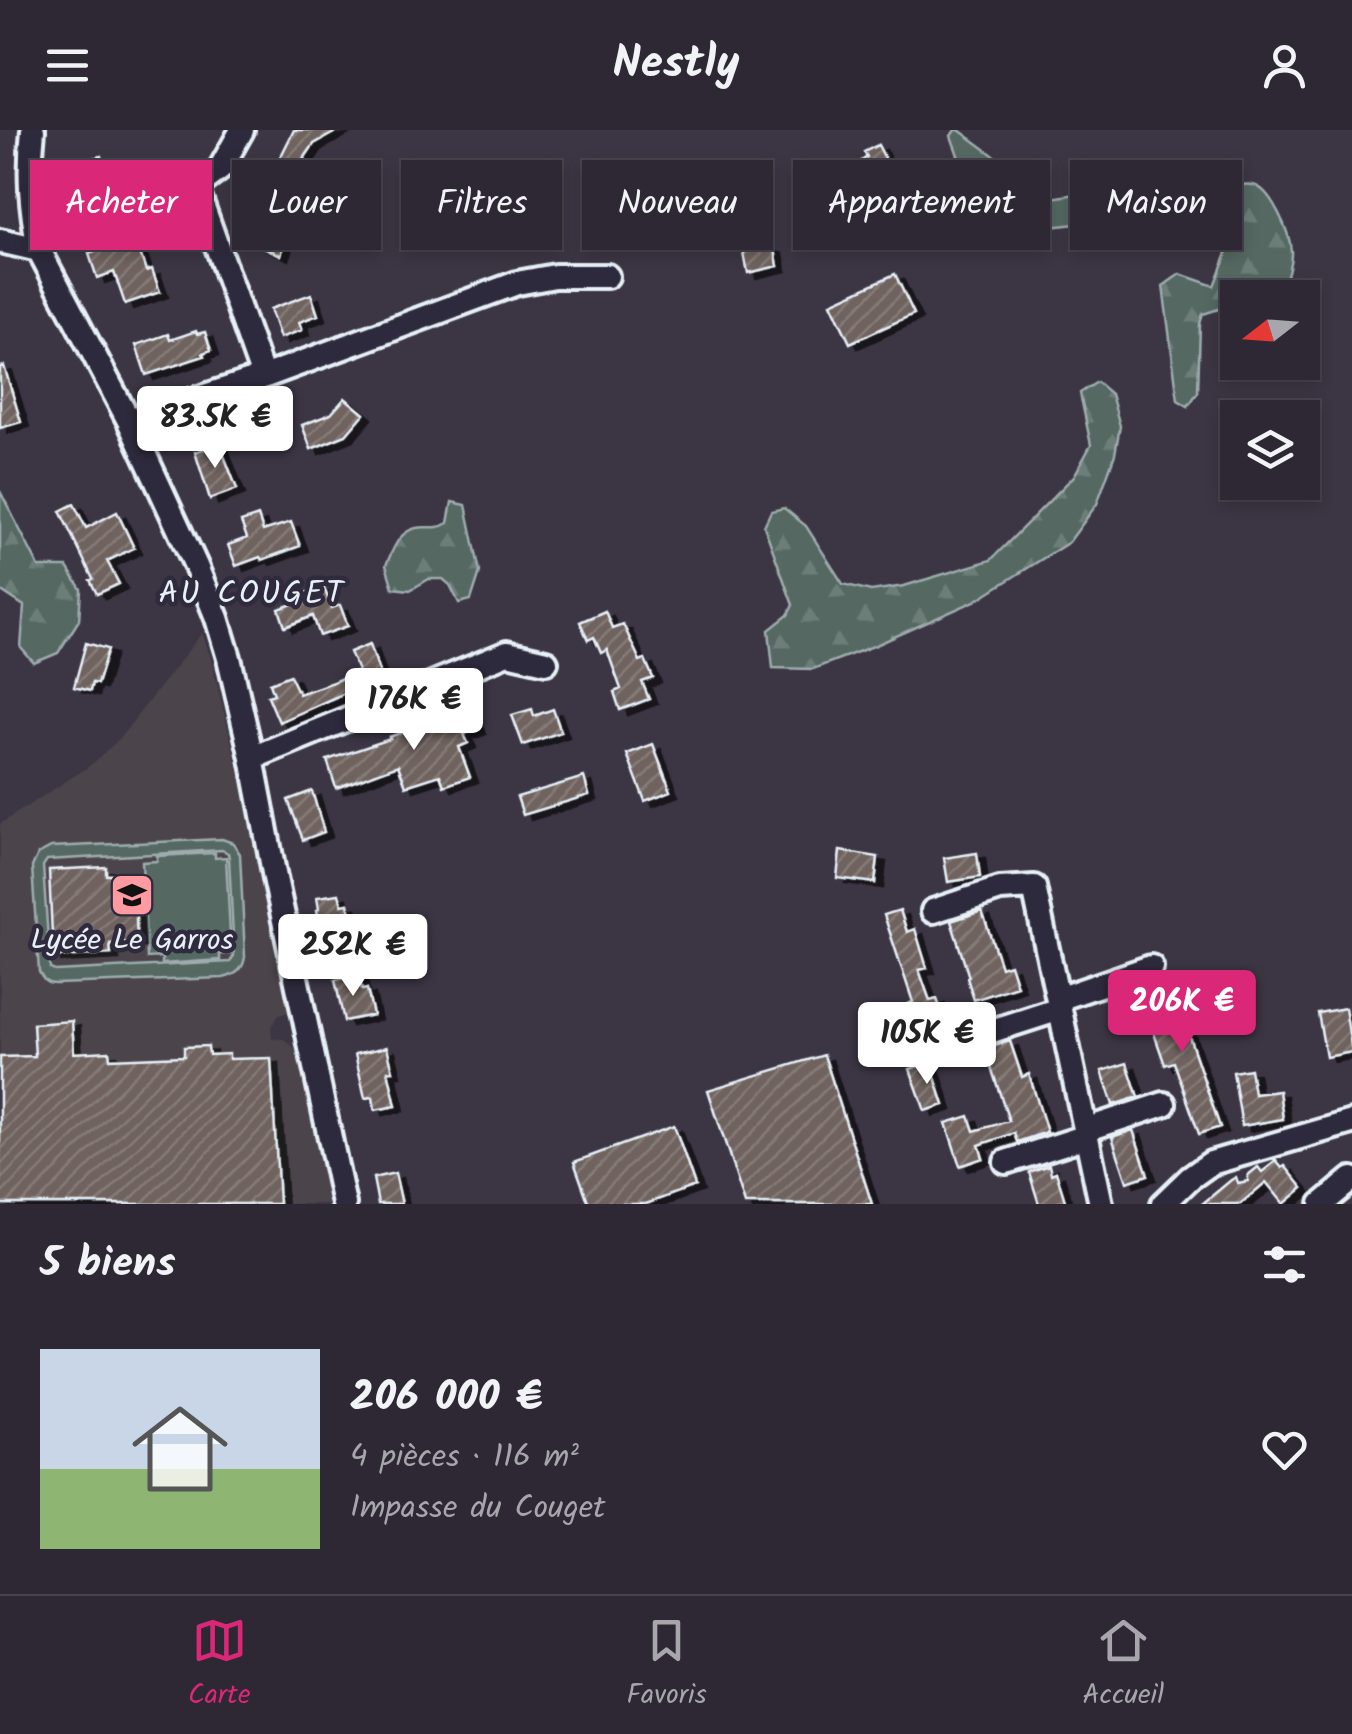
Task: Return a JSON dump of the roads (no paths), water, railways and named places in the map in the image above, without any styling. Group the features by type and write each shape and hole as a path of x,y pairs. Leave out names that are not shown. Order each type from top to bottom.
{"street":[{"path":"30,160 33,130"},
{"path":"242,130 220,169 196,187 263,376"},
{"path":"0,241 30,248"},
{"path":"39,250 129,422 217,618 252,758 344,1204"},
{"path":"129,422 517,283 556,276 607,276"},
{"path":"252,758 507,653 546,662"},
{"path":"933,912 1000,888 1034,887 1101,1204"},
{"path":"970,1038 1151,967"},
{"path":"1006,1162 1164,1104"},
{"path":"1162,1204 1211,1163 1352,1122"},
{"path":"1322,1204 1352,1179"}],"place":[{"name":"Lycée Le Garros","path":"132,895"}],"district":[{"name":"AU COUGET","path":"252,594"}]}
